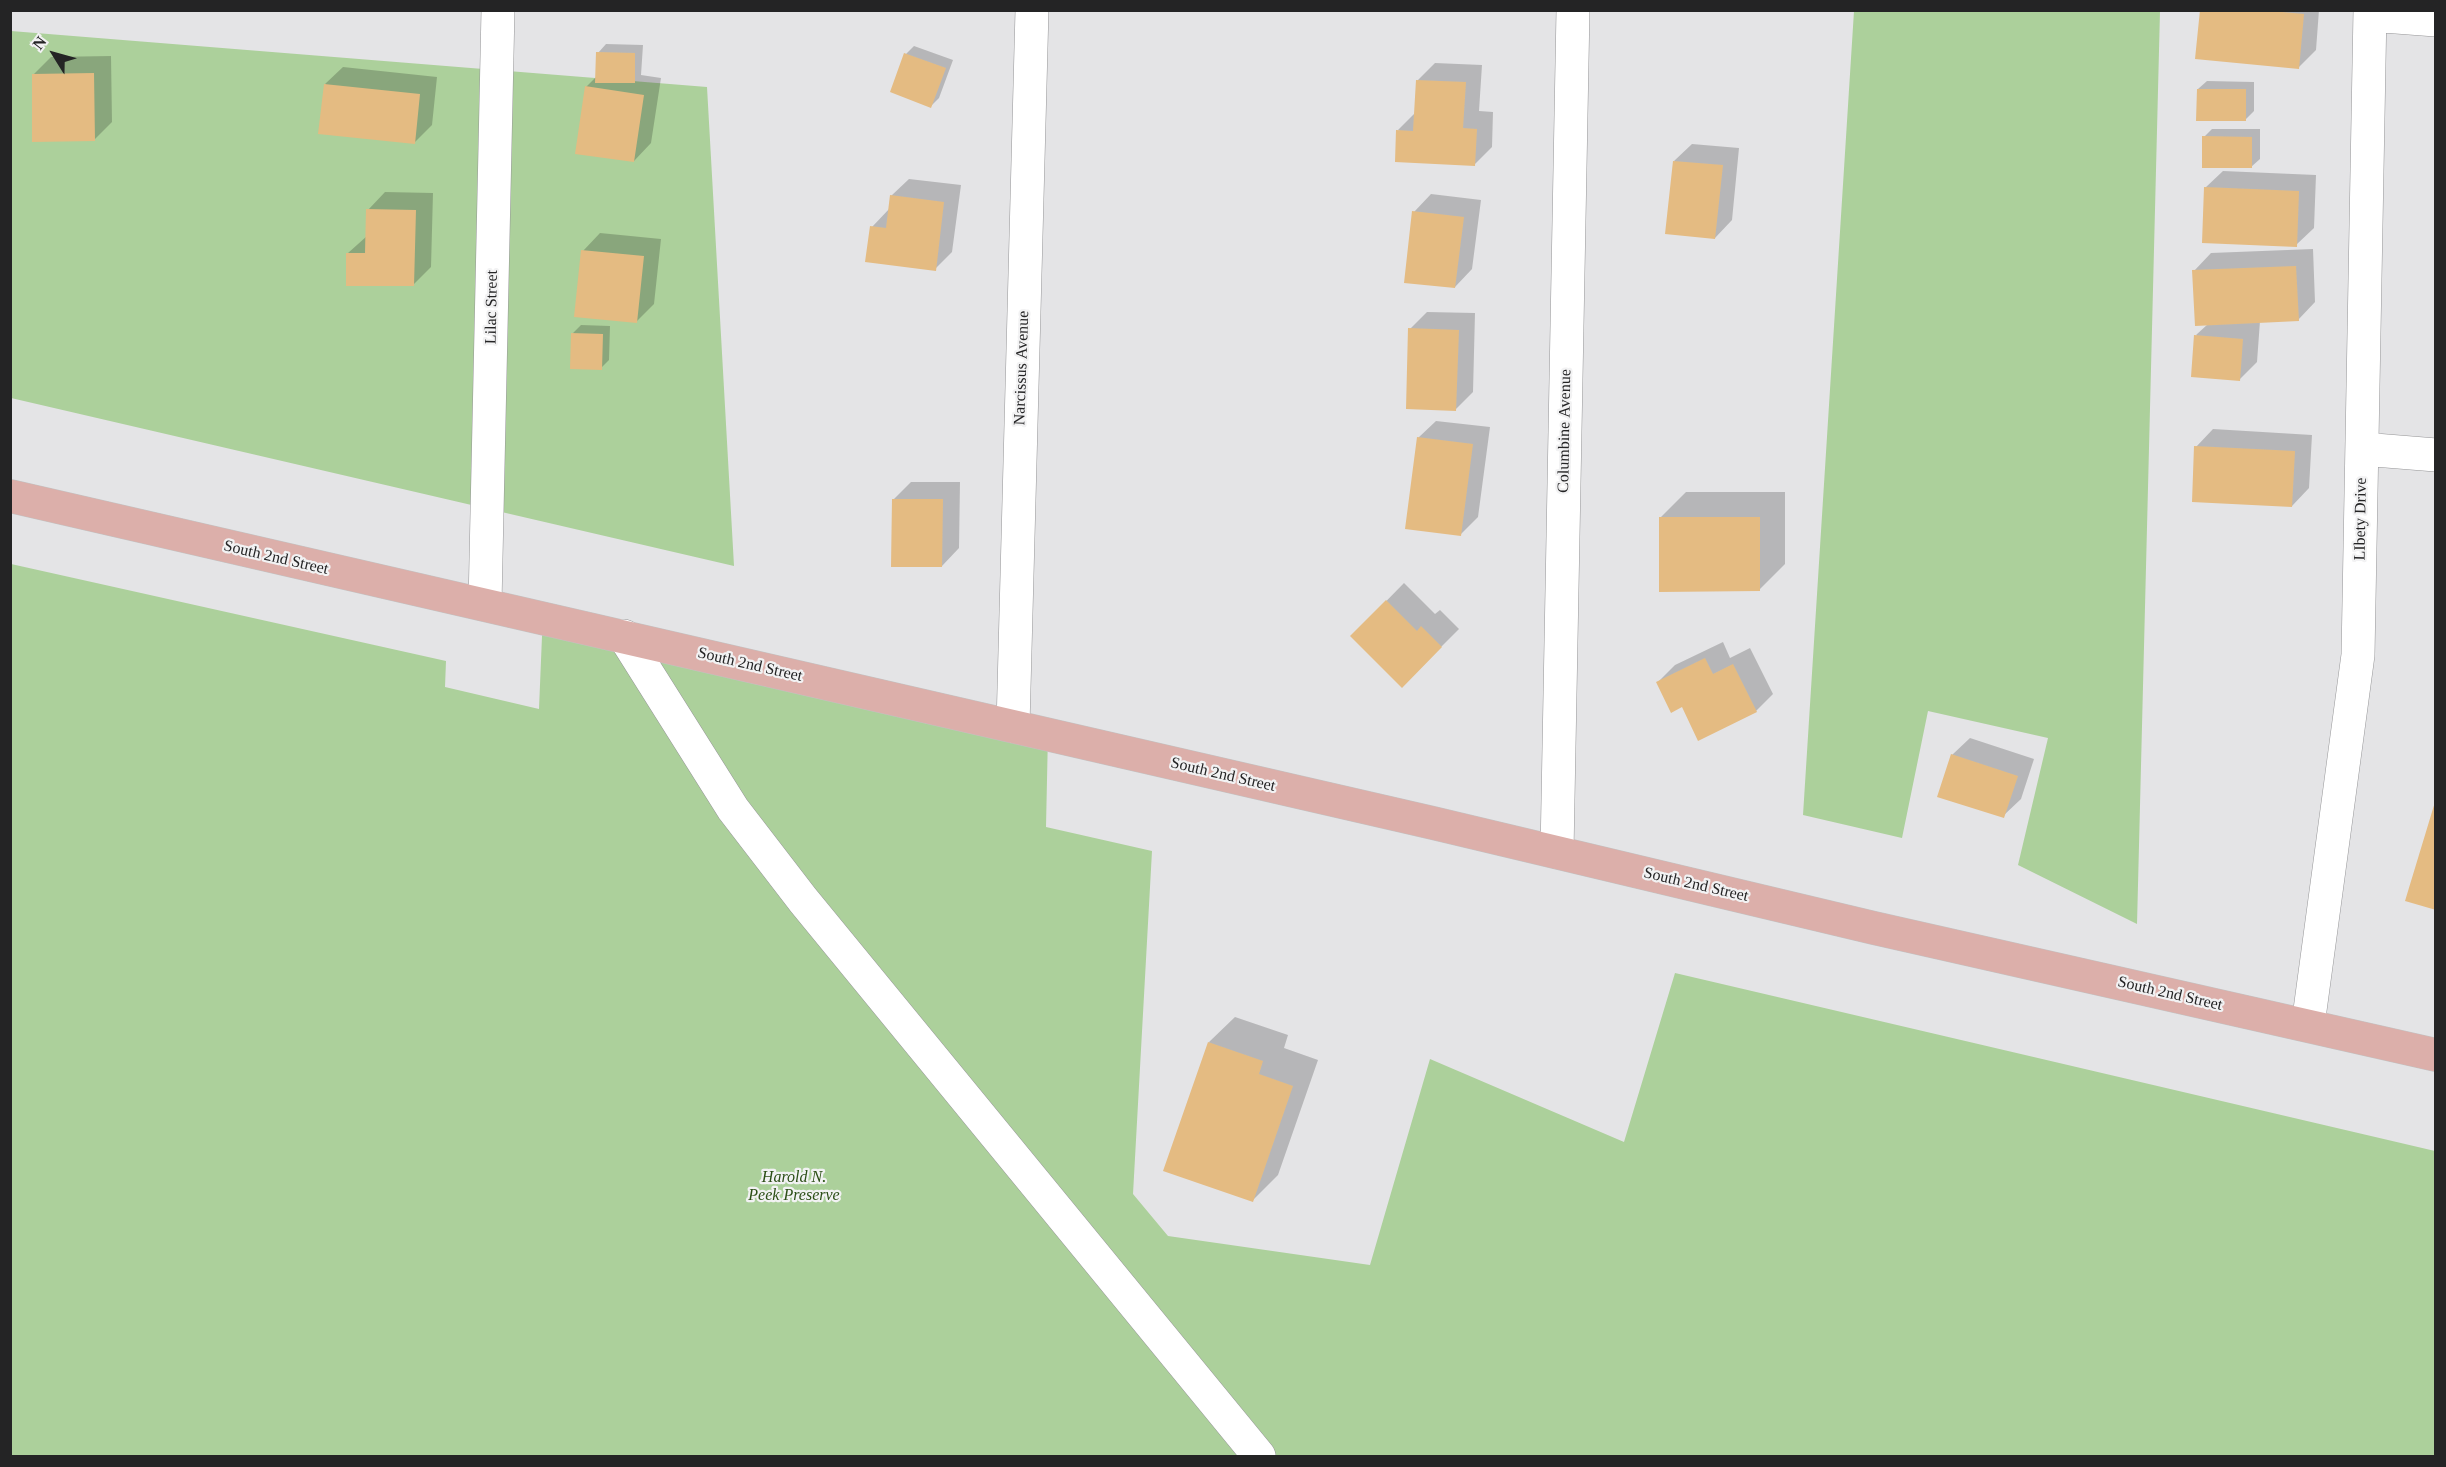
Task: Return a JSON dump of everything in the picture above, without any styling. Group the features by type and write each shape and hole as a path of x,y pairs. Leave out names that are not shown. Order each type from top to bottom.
{"main road":[{"name":"South 2nd Street","path":"10,496 1557,852 1874,928 2436,1055"}],"street":[{"name":"Lilac Street","path":"486,604 498,10"},
{"name":"Narcissus Avenue","path":"1013,726 1032,10"},
{"name":"Columbine Avenue","path":"1557,852 1573,10"},
{"path":"2370,13 2436,20"},
{"name":"LIbety Drive","path":"2308,1025 2358,655 2370,13"},
{"path":"2362,449 2436,455"},
{"path":"624,636 733,809 803,900 1259,1456"}],"green space":[{"path":"1854,11 2160,11 2137,924 2018,865 2048,738 1928,711 1902,838 1803,815"},
{"path":"11,31 707,87 734,566 11,398"},
{"name":"Harold N. Peek Preserve","path":"11,564 446,661 445,687 539,709 543,612 1048,733 1046,827 1152,851 1133,1194 1168,1236 1370,1265 1430,1059 1624,1142 1675,973 2435,1151 2435,1456 11,1456"}],"building":[{"path":"2200,10 2260,10 2304,14 2299,69 2195,59"},
{"path":"596,52 635,53 635,83 595,83"},
{"path":"904,53 946,68 931,108 890,92"},
{"path":"94,73 95,141 32,142 32,74"},
{"path":"1416,80 1466,82 1463,128 1477,129 1475,166 1395,162 1396,130 1413,131"},
{"path":"324,84 420,94 415,144 318,134"},
{"path":"585,86 644,95 634,162 575,154"},
{"path":"2197,89 2246,89 2246,121 2196,121"},
{"path":"2202,136 2252,137 2252,168 2202,168"},
{"path":"1673,161 1723,165 1715,239 1665,234"},
{"path":"2204,187 2299,191 2297,247 2202,243"},
{"path":"890,195 944,202 936,271 865,262 870,226 886,228"},
{"path":"366,209 416,210 414,286 346,286 346,253 365,253"},
{"path":"1412,211 1464,217 1455,288 1404,283"},
{"path":"581,250 644,256 637,323 574,317"},
{"path":"2296,266 2299,321 2195,326 2192,270"},
{"path":"1408,328 1459,330 1456,411 1406,409"},
{"path":"571,333 603,334 602,370 570,369"},
{"path":"2194,335 2243,339 2240,381 2191,377"},
{"path":"1417,437 1473,444 1461,536 1405,529"},
{"path":"2194,446 2295,451 2292,507 2192,502"},
{"path":"892,499 943,499 942,567 891,567"},
{"path":"1659,517 1760,517 1760,591 1659,592"},
{"path":"1386,600 1417,631 1421,626 1442,647 1402,688 1350,636"},
{"path":"1705,658 1713,674 1733,664 1757,712 1698,741 1682,707 1671,713 1656,682"},
{"path":"1951,754 2018,776 2004,818 1937,797"},
{"path":"2436,802 2436,910 2405,901"},
{"path":"1208,1042 1263,1061 1259,1074 1293,1086 1253,1202 1163,1171"}]}
